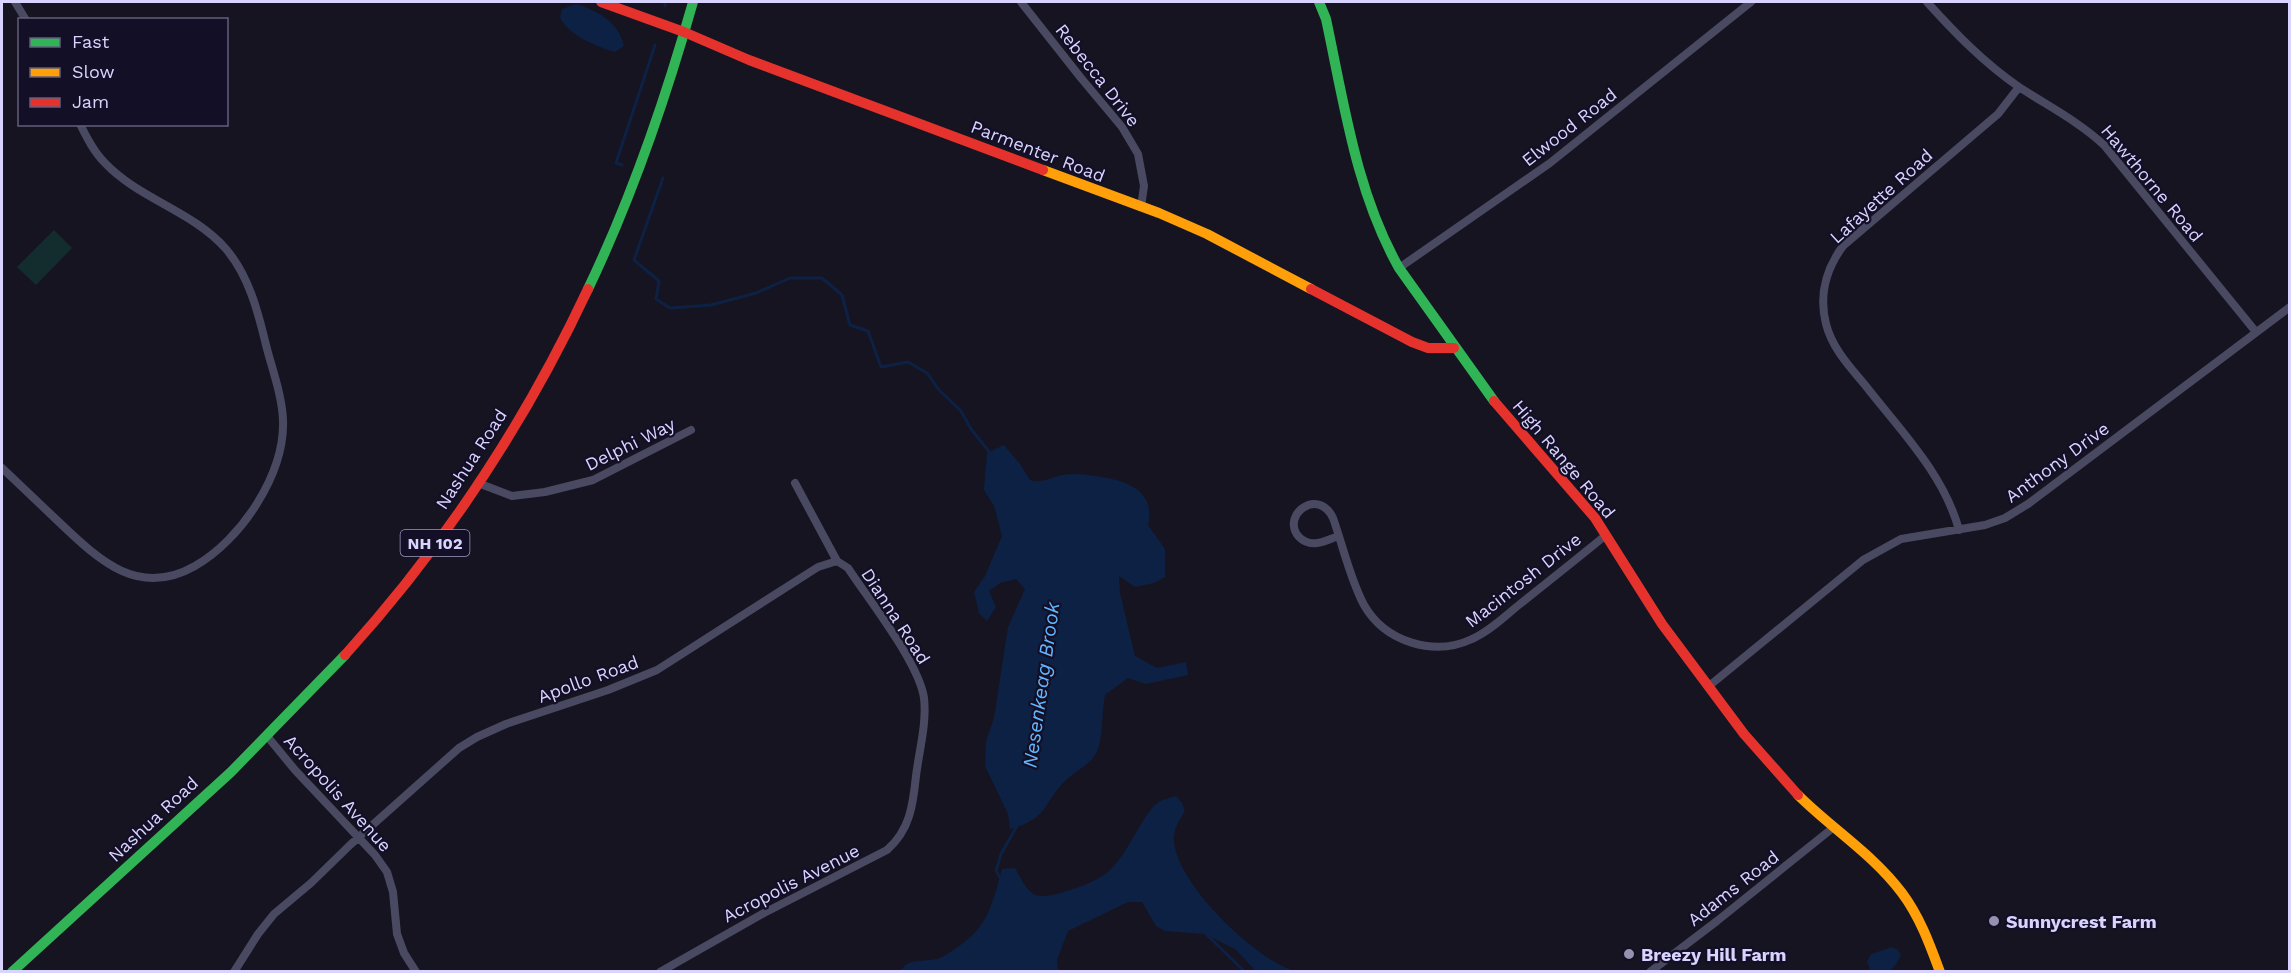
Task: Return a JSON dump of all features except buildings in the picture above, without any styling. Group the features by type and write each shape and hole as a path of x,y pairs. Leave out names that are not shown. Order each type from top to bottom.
{"street":[{"path":"15,2 25,18"},
{"name":"Parmenter Road","path":"601,2 684,32 749,60 1169,217 1207,234 1420,346 1454,348"},
{"name":"Nashua Road","path":"12,972 267,736 353,646 427,554 478,483 548,367 605,252 649,146 693,2"},
{"name":"Rebecca Drive","path":"1021,2 1127,136 1138,154 1144,186 1141,207"},
{"name":"High Range Road","path":"1319,2 1326,19 1351,135 1373,213 1386,245 1399,268 1491,398 1582,502 1606,535 1644,598 1744,734 1785,782 1814,811 1874,862 1902,893 1924,930 1940,972"},
{"name":"Elwood Road","path":"1399,268 1550,163 1751,2"},
{"name":"Hawthorne Road","path":"1927,2 1971,49 2019,87 2079,123 2104,145 2256,332"},
{"name":"Lafayette Road","path":"1959,530 1950,503 1937,479 1848,364 1832,339 1826,325 1823,297 1830,268 1843,246 1998,114 2019,87"},
{"path":"2,468 103,561 131,575 152,579 183,572 202,562 219,549 253,508 270,481 280,452 282,410 261,326 248,286 233,258 211,235 122,178 93,148 81,126"},
{"name":"Anthony Drive","path":"1709,686 1863,560 1881,548 1911,536 1959,530 1995,522 2028,504 2289,307"},
{"name":"Delphi Way","path":"478,483 512,496 545,492 593,480 691,430"},
{"name":"Dianna Road","path":"795,483 837,561 848,568 914,669 922,689 924,710 913,806 902,835"},
{"name":"Macintosh Drive","path":"1339,536 1318,543 1305,542 1295,531 1294,520 1297,513 1307,505 1313,504 1326,507 1330,512 1339,536 1359,592 1372,616 1392,634 1405,640 1418,645 1445,647 1471,640 1483,633 1606,535"},
{"name":"Apollo Road","path":"234,972 258,934 274,914 311,883 450,755 477,737 506,724 608,690 657,670 818,567 837,561"},
{"name":"Acropolis Avenue","path":"267,736 387,872 393,892 397,933 404,953 416,972"},
{"name":"Adams Road","path":"1650,972 1834,827"},
{"name":"Acropolis Avenue","path":"660,972 764,913 887,850 902,835"}],"green space":[{"path":"54,230 72,248 36,285 17,267"}],"water":[{"path":"576,4 600,14 612,24 624,46 615,52 591,43 570,30 560,18 562,9"},
{"path":"1004,445 1030,480 1042,481 1066,474 1087,475 1117,480 1136,488 1143,495 1149,513 1148,525 1165,549 1165,577 1154,583 1135,587 1119,576 1120,593 1135,656 1157,668 1186,662 1188,675 1146,684 1128,678 1105,695 1099,746 1093,758 1064,782 1038,816 1023,825 1010,829 1008,814 985,766 986,741 994,718 1008,627 1025,589 1016,579 1000,583 989,591 996,607 987,621 979,613 974,592 985,576 1002,536 994,506 984,490 987,453"},
{"path":"1176,796 1185,811 1175,829 1174,841 1178,858 1188,878 1220,917 1239,935 1277,963 1294,971 1256,971 1235,949 1205,934 1165,931 1156,926 1142,902 1128,902 1068,931 1057,960 1058,971 901,971 908,963 942,957 975,933 990,908 1002,869 1015,868 1028,890 1038,895 1053,895 1088,883 1105,874 1117,863 1153,807 1161,801"},
{"path":"1892,947 1901,955 1893,968 1886,971 1871,971 1867,962 1871,954"}],"waterway":[{"name":"Nesenkeag Brook","path":"622,165 616,163 655,45"},
{"name":"Nesenkeag Brook","path":"663,178 634,260 659,281 656,299 670,308 711,305 756,293 790,278 822,278 842,295 850,325 868,331 881,367 908,362 927,373 939,390 961,411 971,429 991,454"},
{"name":"Nesenkeag Brook","path":"1001,879 996,871 1001,854 1017,826"},
{"name":"Nesenkeag Brook","path":"1203,931 1245,972"}],"traffic: fast":[{"path":"588,289 619,219 646,148 693,2"},
{"path":"1319,2 1326,19 1353,146 1372,209 1384,239 1399,268 1494,401"},
{"path":"12,972 231,772 345,655"}],"traffic: slow":[{"path":"1043,170 1159,213 1207,234 1311,289"},
{"path":"1798,795 1891,879 1919,921 1940,972"}],"traffic: jam":[{"path":"601,2 1043,170"},
{"path":"345,655 416,571 480,481 538,387 588,289"},
{"path":"1311,289 1412,342 1428,348 1454,348"},
{"path":"1494,401 1595,518 1662,624 1744,734 1798,795"}],"place":[{"name":"Sunnycrest Farm","path":"1994,921"},
{"name":"Breezy Hill Farm","path":"1629,954"}]}
